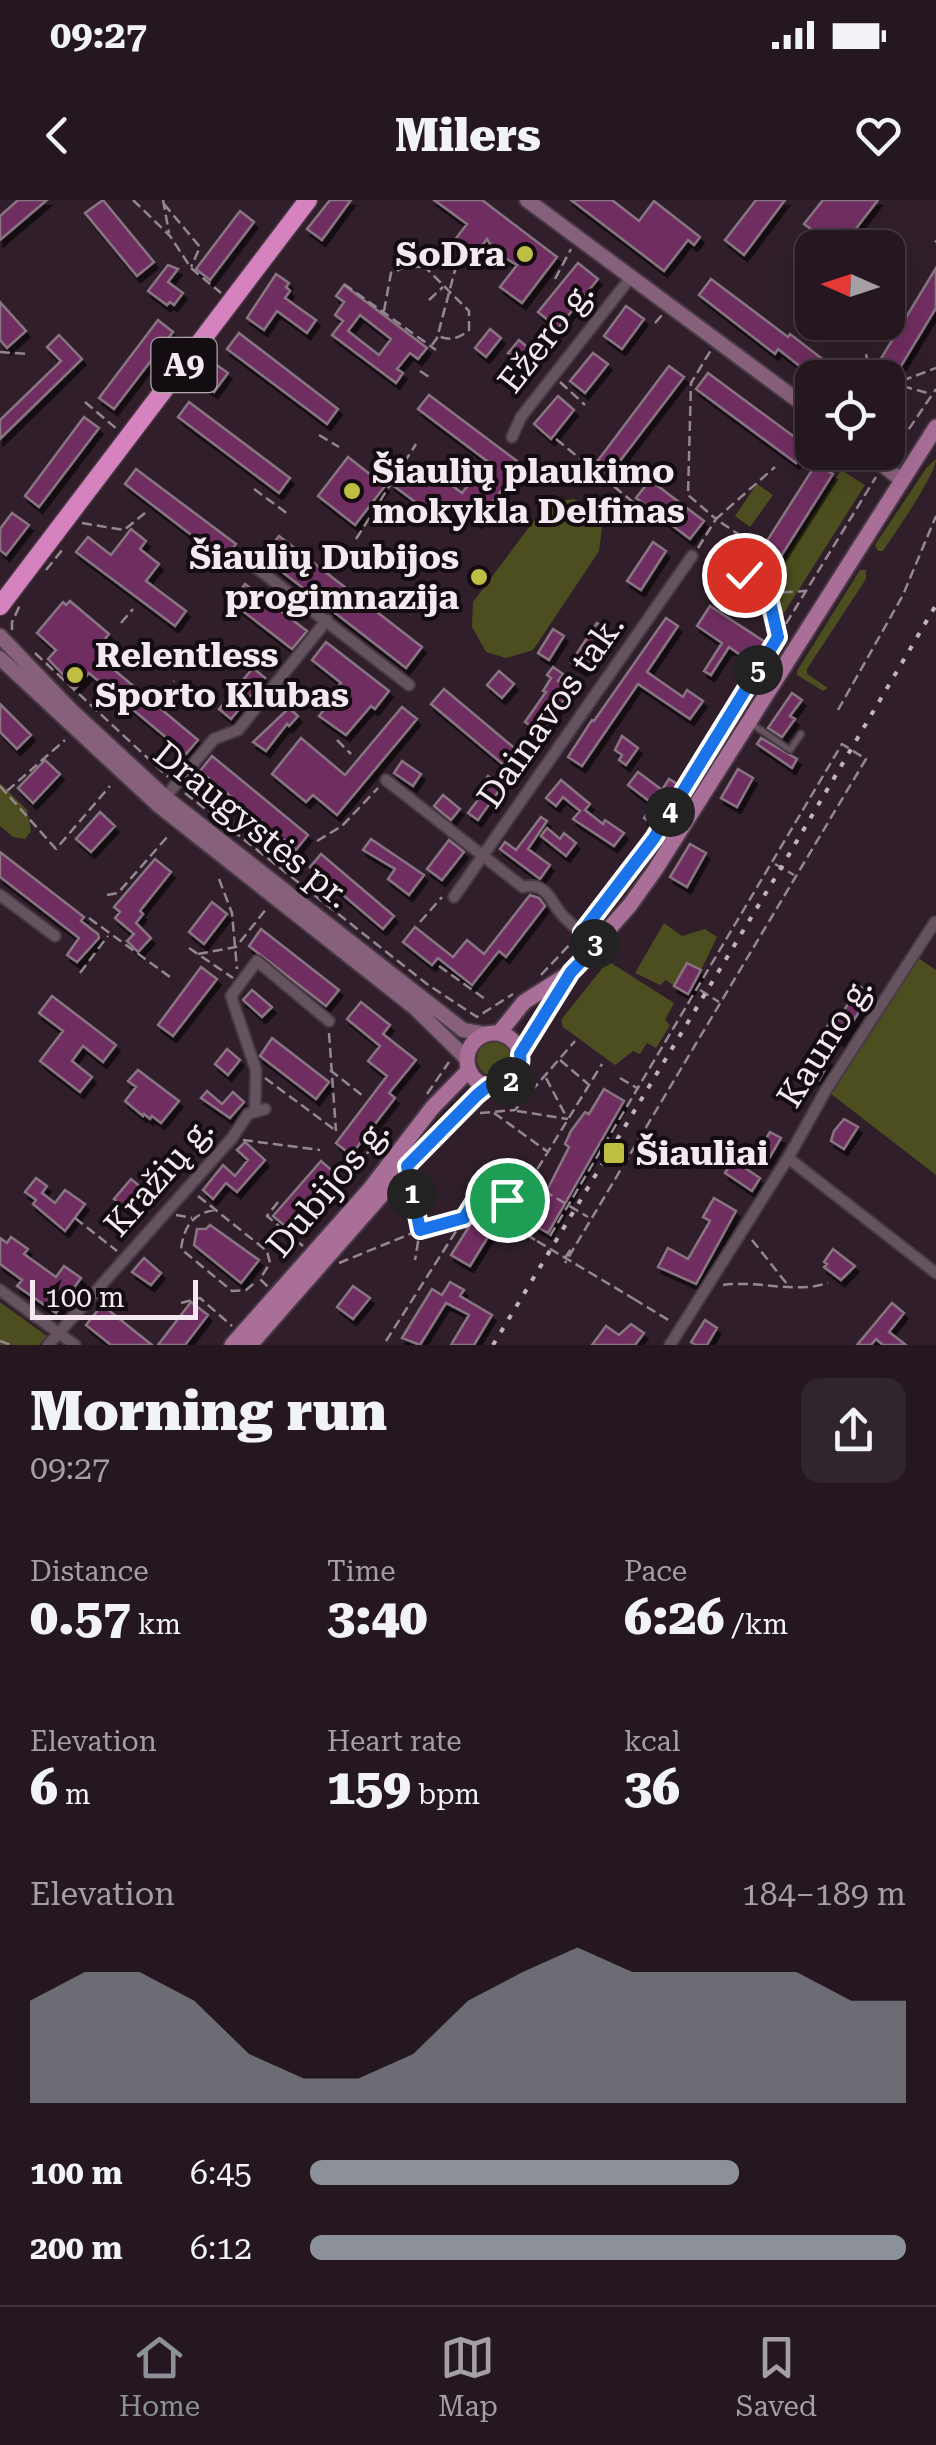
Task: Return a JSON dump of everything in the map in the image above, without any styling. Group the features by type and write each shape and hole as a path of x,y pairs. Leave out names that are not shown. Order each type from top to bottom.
{"highway":[{"name":"A9","path":"0,606 68,529 128,438 308,200"}],"main road":[{"name":"Ežero g.","path":"526,200 795,398"},
{"path":"520,1054 571,972 655,870 936,426"},
{"path":"889,470 900,479"},
{"name":"Draugystės pr.","path":"8,636 73,712 166,796 464,1030 492,1034"},
{"name":"Draugystės pr.","path":"0,658 416,1008 468,1064"},
{"path":"492,1034 515,1042 520,1054 521,1066 511,1082 500,1086 476,1080 468,1064 473,1044 492,1034 524,1002 571,972"},
{"name":"Dubijos g.","path":"232,1345 370,1189 468,1064"},
{"name":"Dubijos g.","path":"250,1345 407,1166 488,1086"}],"street":[{"name":"Ežero g.","path":"512,437 521,417 632,277"},
{"name":"Dainavos tak.","path":"454,897 692,556"},
{"path":"250,563 410,686"},
{"path":"166,796 214,739 238,730 328,620"},
{"path":"386,780 523,887 537,886 551,895 561,914 597,945"},
{"path":"0,895 55,936"},
{"name":"Kauno g.","path":"670,1345 788,1158 826,1090 935,922"},
{"path":"256,1070 232,996 257,961 329,1021"},
{"name":"Kražių g.","path":"48,1345 170,1212 248,1114 260,1110 256,1070"},
{"path":"788,1158 936,1274"},
{"path":"0,1290 75,1345"}],"lane":[{"path":"749,722 790,750 801,734"}],"path":[{"path":"134,200 170,236 190,268 232,302"},
{"path":"163,202 170,236"},
{"path":"163,202 200,248 190,268"},
{"path":"555,279 568,253"},
{"path":"431,346 438,336 459,255"},
{"path":"423,265 469,310 469,330 456,339 438,336"},
{"path":"384,312 392,273 406,266 456,266"},
{"path":"344,284 436,350"},
{"path":"429,300 444,286"},
{"path":"717,340 691,383 688,495 754,545"},
{"path":"0,352 28,354"},
{"path":"866,354 867,360"},
{"path":"905,378 936,368"},
{"path":"420,371 430,377"},
{"path":"553,376 585,404"},
{"path":"905,388 932,394"},
{"path":"905,434 936,389"},
{"path":"85,402 128,438"},
{"path":"319,435 340,446"},
{"path":"556,439 639,507 642,519"},
{"path":"356,539 416,444"},
{"path":"692,556 716,518 775,466"},
{"path":"531,982 582,932 654,838 881,470"},
{"path":"254,489 288,514"},
{"path":"46,570 68,529 124,530 145,512"},
{"path":"838,710 903,595 936,516"},
{"path":"745,560 744,575 768,593 778,637"},
{"path":"768,593 806,590"},
{"path":"8,636 22,601"},
{"path":"122,622 133,609"},
{"path":"30,648 166,796 427,984 477,1018 518,991"},
{"path":"186,650 194,655"},
{"path":"164,693 174,681"},
{"path":"6,792 64,740"},
{"path":"337,740 352,754"},
{"path":"550,1236 842,744 866,758 565,1260"},
{"path":"317,841 342,826 386,780"},
{"path":"0,786 56,848 110,786"},
{"path":"107,895 118,892 168,836"},
{"path":"772,863 795,876"},
{"path":"189,948 237,981 232,913 219,878"},
{"path":"420,922 440,897 454,897"},
{"path":"198,954 236,947 264,912"},
{"path":"88,918 170,977"},
{"path":"80,973 109,934"},
{"path":"236,947 257,961"},
{"path":"439,966 488,1001"},
{"path":"698,989 720,1002"},
{"path":"256,1070 336,1131 329,1069 329,1021"},
{"path":"516,1110 576,1041"},
{"path":"560,1060 590,1084"},
{"path":"505,1222 602,1064"},
{"path":"329,1069 363,1096"},
{"path":"546,1078 568,1119"},
{"path":"620,1078 639,1089"},
{"path":"473,1118 480,1113 516,1110 568,1119"},
{"path":"493,1112 548,1152"},
{"path":"232,1138 320,1150"},
{"path":"607,1141 629,1154"},
{"path":"340,1165 391,1142"},
{"path":"407,1166 420,1230 415,1260"},
{"path":"529,1182 591,1218"},
{"path":"188,1187 267,1251 270,1263 260,1279 246,1290 232,1291 182,1249 185,1230 194,1218 216,1210"},
{"path":"507,1200 515,1206"},
{"path":"278,1202 267,1216 304,1248"},
{"path":"386,1342 474,1202 671,1322"},
{"path":"170,1212 194,1218"},
{"path":"170,1212 185,1230"},
{"path":"75,1218 125,1257"},
{"path":"314,1271 377,1250 420,1230 464,1218"},
{"path":"742,1228 788,1285"},
{"path":"260,1279 276,1295"},
{"path":"706,1285 812,1288 828,1283"},
{"path":"182,1302 200,1298 234,1326"},
{"path":"0,1341 10,1345"}],"shaded area":[{"path":"936,459 914,505 883,551 878,551 875,545"},
{"path":"841,470 865,485 782,616 759,601"},
{"path":"757,484 773,495 750,527 735,516"},
{"path":"574,499 592,509 602,528 599,551 533,650 506,658 486,652 472,627 473,602 548,502"},
{"path":"860,570 866,570 866,579 807,669 807,674 828,688 823,691 797,675 797,671"},
{"path":"0,783 27,810 31,831 25,839 13,837 0,826"},
{"path":"664,923 682,936 705,929 717,937 701,970 687,963 674,986 666,980 660,985 635,973"},
{"path":"912,954 936,970 936,1175 826,1090"},
{"path":"608,961 674,1003 665,1020 670,1025 656,1048 647,1043 640,1054 633,1051 615,1065 563,1027 561,1020"},
{"path":"494,1042 506,1047 511,1059 506,1071 494,1076 482,1071 477,1059 482,1047"},
{"path":"0,1302 47,1336 39,1345 0,1345"}],"building":[{"path":"18,200 47,200 0,240 0,216"},
{"path":"103,200 154,262 137,276 85,213"},
{"path":"330,200 351,200 322,240 307,229"},
{"name":"SoDra","path":"434,200 482,200 557,257 522,303 500,287 517,265 495,252 487,239 474,256 454,241 467,224"},
{"path":"571,200 612,200 639,221 654,201 700,237 694,245 688,240 664,271"},
{"path":"756,200 785,200 744,255 725,240"},
{"path":"823,200 878,200 855,230 812,230 804,224"},
{"path":"240,211 254,222 210,280 196,269"},
{"path":"578,263 598,279 558,328 538,312"},
{"path":"168,265 178,269 168,282 183,293 174,305 167,305 148,291"},
{"path":"936,268 936,308 905,360 880,360 892,340 905,340 905,319"},
{"path":"276,274 289,283 286,287 290,291 285,298 316,320 307,333 277,311 264,330 247,318"},
{"path":"711,279 824,360 795,362 778,349 775,354 699,295"},
{"path":"344,285 427,348 418,359 410,353 397,369 403,373 396,383 332,335 343,321 335,315 344,302 336,296","holes":["360,315 391,339 379,355 348,331"]},
{"path":"0,302 26,331 7,348 0,340"},
{"path":"626,306 644,319 622,349 604,336"},
{"path":"158,320 173,332 114,409 99,398"},
{"path":"490,329 501,338 486,357 475,348"},
{"path":"239,333 338,409 327,424 227,349"},
{"path":"59,335 82,359 0,439 0,420 61,361 47,347"},
{"path":"519,340 538,356 527,369 508,353"},
{"path":"593,353 608,364 585,393 570,381"},
{"path":"208,359 228,373 214,392 194,378"},
{"path":"669,366 684,377 607,478 593,467"},
{"path":"708,373 795,437 795,462 696,389"},
{"path":"429,395 521,464 478,522 456,506 453,510 442,502 433,515 391,484 405,465 424,479 431,470 462,493 487,461 418,409"},
{"path":"558,396 574,410 551,439 534,424"},
{"path":"189,402 290,478 279,493 178,417"},
{"path":"84,417 99,428 39,507 25,496"},
{"name":"Šiaulių plaukimo mokykla Delfinas","path":"348,457 385,486 355,525 318,496"},
{"path":"136,469 236,544 224,560 125,484"},
{"path":"812,470 833,474 766,580 749,569"},
{"path":"650,480 704,521 690,539 636,498"},
{"path":"12,513 29,525 6,555 0,550 0,529"},
{"path":"131,529 146,541 140,549 159,564 146,581 186,611 175,626 76,552 88,537 111,555"},
{"path":"279,536 422,647 406,668 263,557"},
{"path":"653,542 666,551 641,590 627,581"},
{"path":"245,584 307,631 292,649 231,602"},
{"path":"70,601 109,634 97,649 104,655 101,659 198,740 186,754 89,673 76,688 48,659 56,650 37,633 63,602 66,605"},
{"path":"710,606 765,642 752,663 729,647 711,675 704,671 722,643 697,626"},
{"path":"666,618 678,626 647,672 683,697 687,690 703,701 690,719 638,684 582,766 568,757"},
{"path":"597,623 611,632 584,670 571,662"},
{"path":"553,629 564,636 549,660 538,653"},
{"path":"326,642 389,691 346,735 319,716 339,692 336,689 341,683 312,660"},
{"path":"553,667 563,674 558,681 570,690 542,733 525,722 546,692 543,691 551,678 547,675"},
{"path":"253,668 265,678 231,719 219,709"},
{"path":"499,671 514,684 502,698 487,685"},
{"path":"444,689 518,751 505,766 431,704"},
{"path":"792,693 802,700 782,737 768,728"},
{"path":"0,704 31,735 17,749 0,732"},
{"path":"402,707 417,719 337,815 313,795 306,802 272,774 301,738 345,775"},
{"path":"289,708 298,716 266,751 253,742"},
{"path":"622,736 638,748 626,765 615,750"},
{"path":"761,738 797,759 792,768 757,744"},
{"path":"212,756 308,835 296,850 200,771"},
{"path":"45,760 60,774 33,803 18,788"},
{"path":"402,761 421,774 413,786 394,773"},
{"path":"738,769 753,778 737,807 721,798"},
{"path":"638,772 662,790 669,779 682,787 658,827 644,818 653,804 628,785"},
{"path":"488,776 503,785 478,820 468,813"},
{"path":"561,780 590,804 585,810 624,833 614,846 573,819 580,811 563,797 556,806 546,798"},
{"path":"443,795 460,809 451,820 434,806"},
{"path":"100,812 115,826 91,852 76,839"},
{"path":"541,817 547,821 528,849 550,865 540,879 500,849 505,842 516,850"},
{"path":"547,828 560,839 564,833 576,843 566,856 541,836"},
{"path":"371,839 424,875 409,895 388,879 395,869 363,850"},
{"path":"449,840 464,852 442,880 427,869"},
{"path":"690,844 706,853 687,887 670,877"},
{"path":"0,852 84,917 81,921 98,934 99,938 77,962 67,955 79,938 0,877"},
{"path":"321,854 394,916 383,929 310,867"},
{"path":"155,859 171,872 140,911 143,914 136,923 151,938 138,952 127,941 134,934 115,918 120,912 114,907"},
{"path":"530,895 545,906 506,957 499,951 472,985 438,958 432,965 403,942 415,927 453,957 467,940 484,954"},
{"path":"212,902 227,914 204,944 189,932"},
{"path":"261,929 339,990 326,1006 249,946"},
{"path":"687,963 701,970 688,994 674,986"},
{"path":"201,967 217,979 173,1036 158,1025"},
{"path":"859,986 871,993 841,1040 825,1030 831,1020 836,1023"},
{"path":"252,990 272,1007 262,1017 243,1000"},
{"path":"52,996 116,1045 103,1062 83,1046 72,1061 92,1077 80,1092 40,1061 63,1031 39,1013"},
{"path":"361,1002 390,1025 383,1034 416,1060 389,1093 395,1098 351,1155 336,1143 387,1076 368,1061 380,1046 347,1019"},
{"path":"272,1038 329,1082 316,1099 260,1056"},
{"path":"227,1049 240,1060 228,1075 215,1064"},
{"path":"818,1054 830,1060 819,1080 807,1074"},
{"path":"138,1070 179,1101 161,1123 152,1116 143,1116 125,1101 136,1087 128,1081"},
{"path":"604,1089 624,1101 548,1233 536,1226 544,1212 538,1208 569,1147 565,1144 571,1131 585,1112 589,1114"},
{"path":"207,1091 222,1104 233,1092 244,1102 230,1118 201,1098"},
{"path":"844,1119 858,1127 844,1149 831,1141"},
{"path":"770,1132 781,1138 767,1162 756,1156"},
{"path":"245,1142 265,1160 237,1192 226,1183 213,1199 203,1190 223,1165 235,1176 248,1160 237,1150"},
{"path":"733,1160 760,1178 752,1191 725,1173"},
{"path":"321,1161 337,1175 289,1229 273,1216"},
{"path":"36,1178 47,1186 42,1193 55,1203 65,1190 85,1204 65,1231 33,1204 36,1200 25,1192"},
{"path":"131,1179 144,1190 128,1210 114,1199"},
{"path":"714,1198 736,1211 696,1284 658,1267 668,1248 688,1259 710,1221 703,1217"},
{"path":"475,1217 493,1229 470,1266 451,1255"},
{"path":"210,1225 259,1260 241,1283 194,1245 197,1229"},
{"path":"11,1237 28,1249 24,1254 56,1277 64,1266 81,1278 56,1313 17,1286 22,1280 0,1264 0,1238 7,1243"},
{"path":"833,1249 855,1266 841,1280 824,1267"},
{"path":"144,1258 161,1273 151,1285 132,1272"},
{"path":"450,1282 464,1290 460,1296 492,1315 474,1345 451,1345 469,1315 446,1303 420,1345 402,1338 432,1289 442,1295"},
{"path":"353,1286 370,1298 353,1319 337,1307"},
{"path":"191,1302 208,1315 185,1345 158,1345"},
{"path":"892,1303 904,1313 889,1332 906,1345 883,1345 876,1339 871,1345 857,1345"},
{"path":"102,1305 152,1345 111,1345 86,1325"},
{"path":"705,1320 717,1328 707,1345 696,1345 691,1342"},
{"path":"631,1324 644,1333 635,1345 592,1345 606,1326 619,1335"}],"railway":[{"path":"493,1345 936,605"}],"place":[{"name":"SoDra","path":"525,254"},
{"name":"Šiaulių plaukimo mokykla Delfinas","path":"352,491"},
{"name":"Šiaulių Dubijos progimnazija","path":"479,577"},
{"name":"Relentless Sporto Klubas","path":"75,675"},
{"name":"Šiauliai","path":"614,1153"}],"route":[{"path":"507,1200 515,1206 505,1222 474,1202 464,1218 420,1230 407,1166 488,1086 500,1086 516,1077 521,1066 520,1054 571,972 597,945 582,932 654,838 778,637 768,593 744,575"}]}
